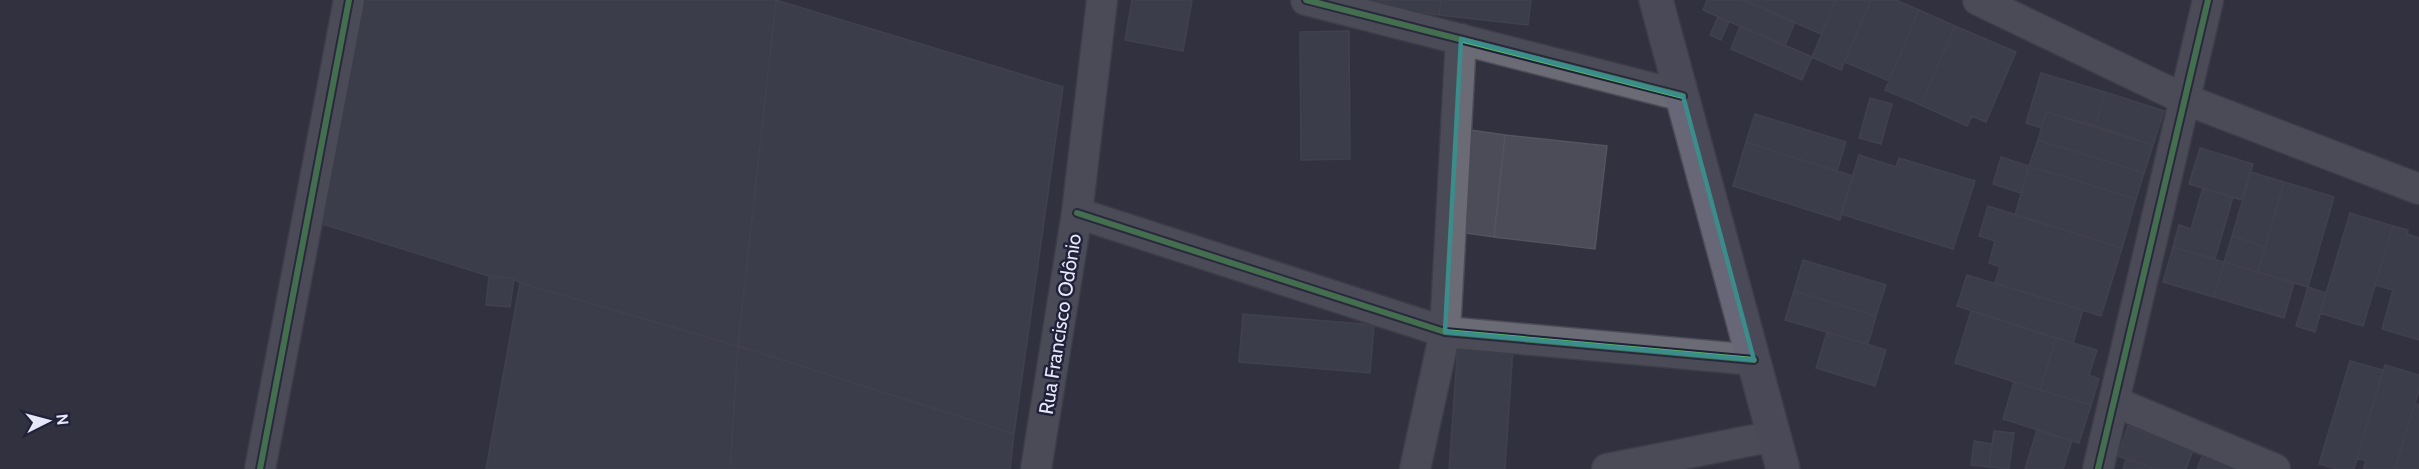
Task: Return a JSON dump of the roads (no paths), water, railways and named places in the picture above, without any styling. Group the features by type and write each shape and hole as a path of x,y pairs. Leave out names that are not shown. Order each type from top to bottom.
{"highway":[{"path":"1656,0 1783,469"}],"street":[{"path":"260,469 349,0"},
{"name":"Rua Francisco Odônio","path":"1036,469 1077,213 1102,0"},
{"path":"1306,0 1683,96"},
{"path":"1978,0 2184,99 2419,189"},
{"path":"2098,469 2208,0"},
{"path":"1415,469 1445,332 1461,39"},
{"path":"1077,213 1445,332 1754,360"},
{"path":"2115,402 2275,469"},
{"path":"1607,469 1774,436"}]}
